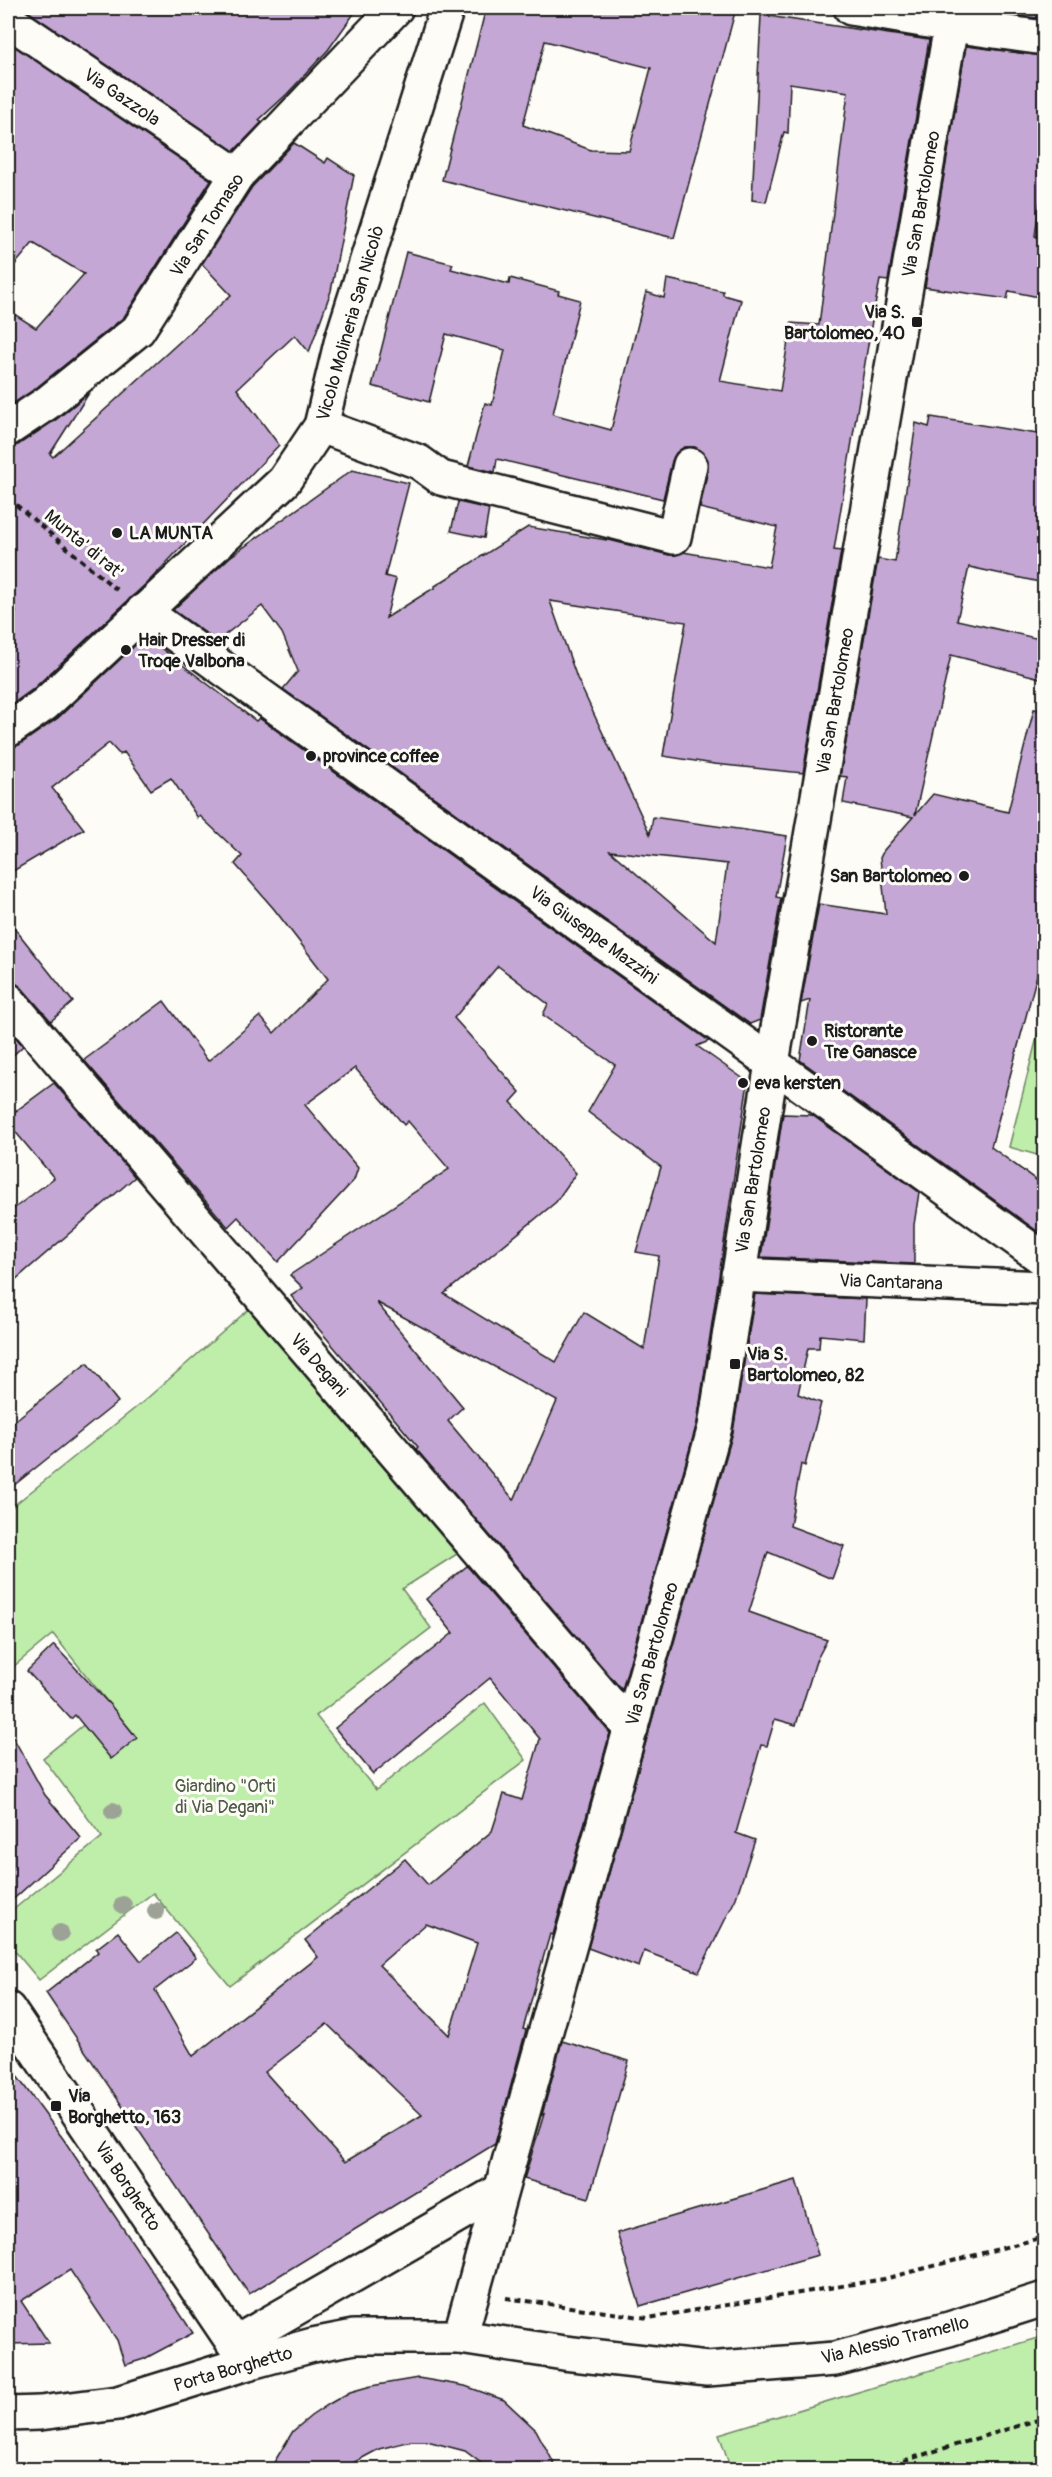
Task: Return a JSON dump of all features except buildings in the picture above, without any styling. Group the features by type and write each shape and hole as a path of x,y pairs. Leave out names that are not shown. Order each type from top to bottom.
{"street":[{"name":"Via San Tomaso","path":"8,429 46,403 138,330 237,175 396,8"},
{"name":"Vicolo Molineria San Nicolò","path":"8,730 45,704 284,481 321,426 342,339 447,8"},
{"path":"851,8 953,16 1044,38"},
{"name":"Via San Bartolomeo","path":"498,2192 715,1427 772,1063 953,16"},
{"name":"Via Gazzola","path":"8,20 237,175"},
{"path":"321,426 419,462 441,478 674,537 690,465"},
{"name":"Via Giuseppe Mazzini","path":"143,611 1044,1259"},
{"name":"Via Degani","path":"8,1000 631,1729"},
{"name":"Via Cantarana","path":"738,1275 1044,1288"},
{"name":"Via Borghetto","path":"8,2009 241,2353"},
{"path":"460,2337 498,2192"},
{"name":"Porta Borghetto","path":"8,2414 40,2413 118,2403 241,2353 498,2192"},
{"name":"Via Alessio Tramello","path":"707,2369 835,2359 949,2329 1044,2299"},
{"name":"Porta Borghetto","path":"241,2353 313,2345 354,2337 460,2337 564,2353 707,2369"}],"path":[{"name":"Munta' di rat'","path":"8,498 143,611"},
{"path":"471,2293 648,2318 884,2280 1044,2237"},
{"path":"873,2469 1044,2418"}],"green space":[{"path":"1044,1010 1044,1157 1009,1147"},
{"name":"Giardino \"Orti di Via Degani\"","path":"249,1309 457,1554 402,1589 431,1628 316,1716 376,1790 485,1703 526,1760 230,1986 153,1893 39,1980 8,1943 8,1914 102,1837 43,1758 109,1704 53,1634 8,1671 8,1510 144,1401"},
{"path":"1044,2336 1044,2469 731,2469 719,2434"}],"place":[{"name":"Via S. Bartolomeo, 40","path":"917,322"},
{"name":"LA MUNTA","path":"117,533"},
{"name":"Hair Dresser di Troqe Valbona","path":"126,650"},
{"name":"province coffee","path":"311,756"},
{"name":"San Bartolomeo","path":"964,876"},
{"name":"Ristorante Tre Ganasce","path":"812,1041"},
{"name":"eva kersten","path":"743,1083"},
{"name":"Via S. Bartolomeo, 82","path":"735,1364"},
{"name":"Via Borghetto, 163","path":"56,2106"}]}
